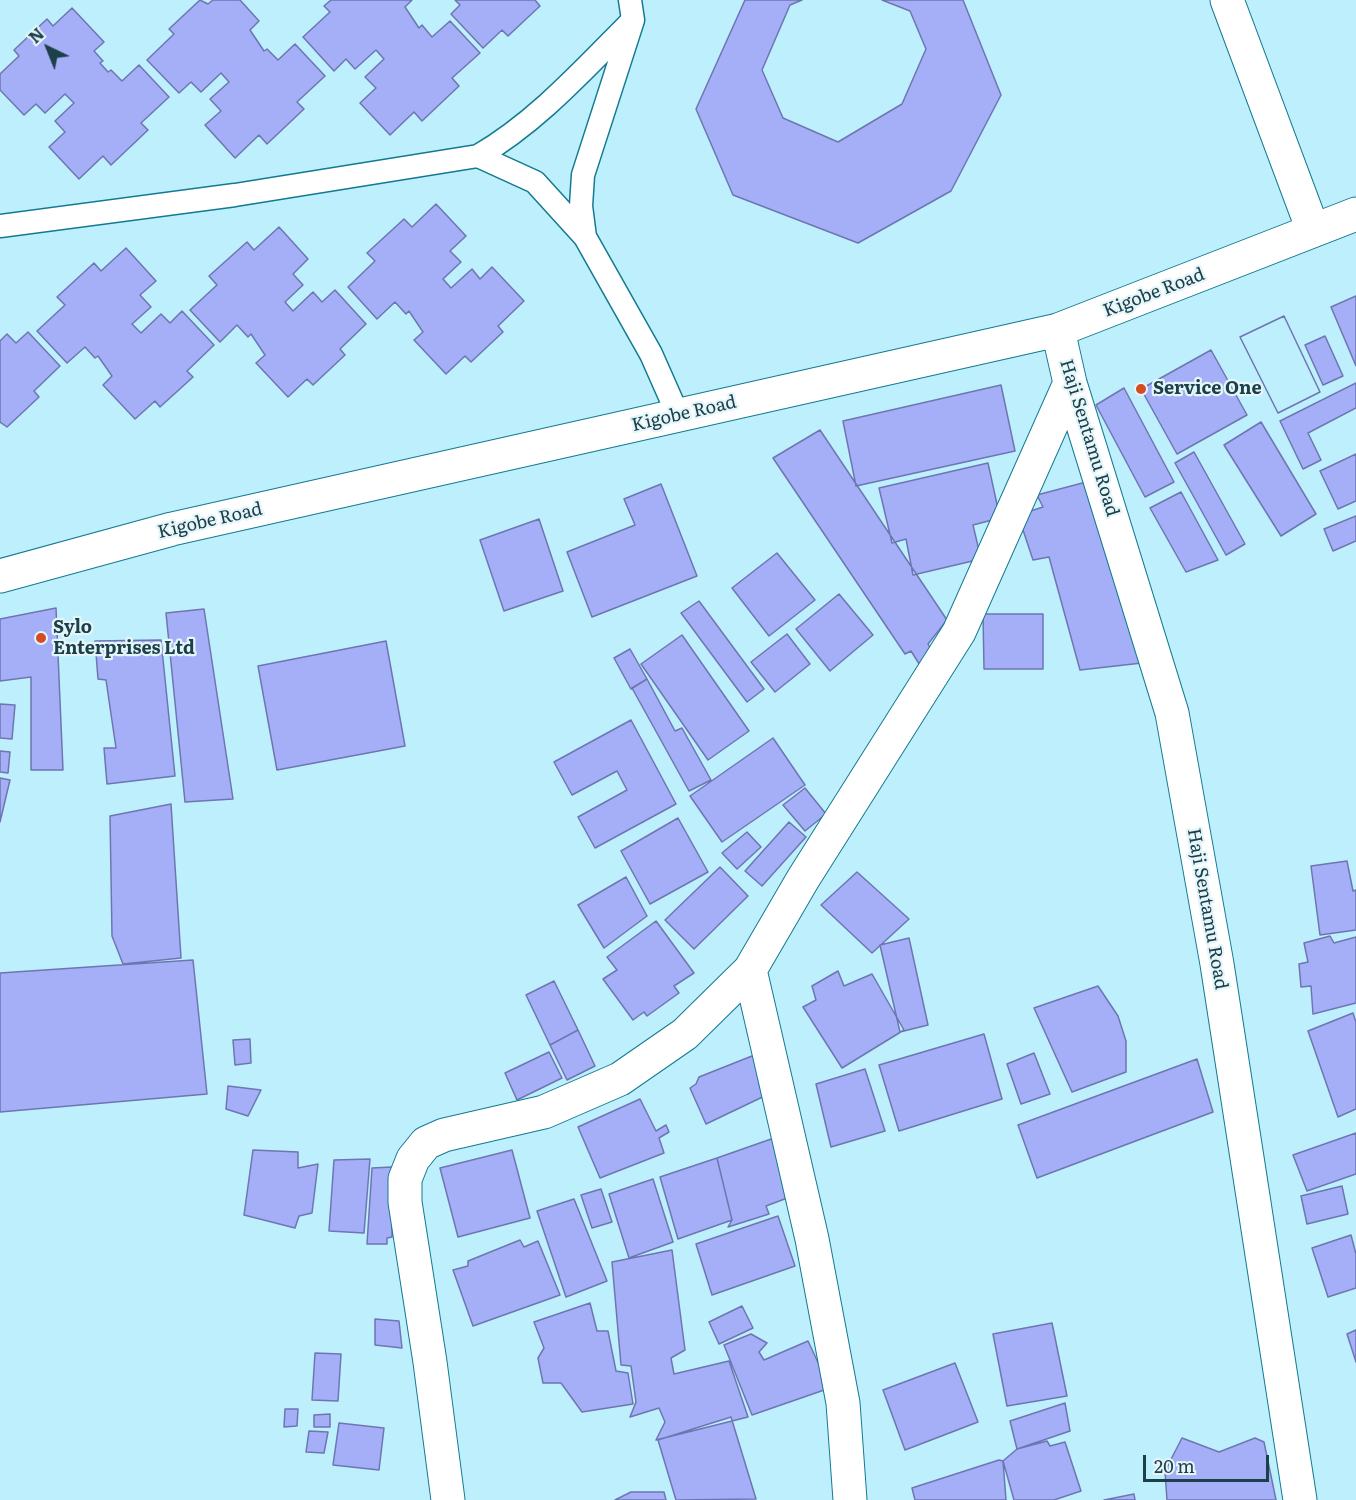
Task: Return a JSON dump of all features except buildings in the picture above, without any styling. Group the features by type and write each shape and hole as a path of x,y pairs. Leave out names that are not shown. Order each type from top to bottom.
{"street":[{"path":"1227,0 1313,230"},
{"name":"Kigobe Road","path":"0,576 172,530 1058,330 1356,214"},
{"name":"Haji Sentamu Road","path":"1058,330 1070,383 1172,712 1217,964 1300,1500"},
{"path":"448,1500 430,1362 405,1202 405,1179 413,1159 426,1143 444,1135 544,1112 620,1079 685,1034 750,970 803,879 959,632 1070,383"},
{"path":"750,970 819,1273 843,1403 850,1500"}],"lane":[{"path":"0,226 234,195 478,156 498,144 534,116 632,10"},
{"path":"585,237 581,206 583,175 632,10"},
{"path":"478,156 535,182 585,237 651,354 678,415"}],"place":[{"name":"Service One","path":"1141,389"},
{"name":"Sylo Enterprises Ltd","path":"41,638"}]}
